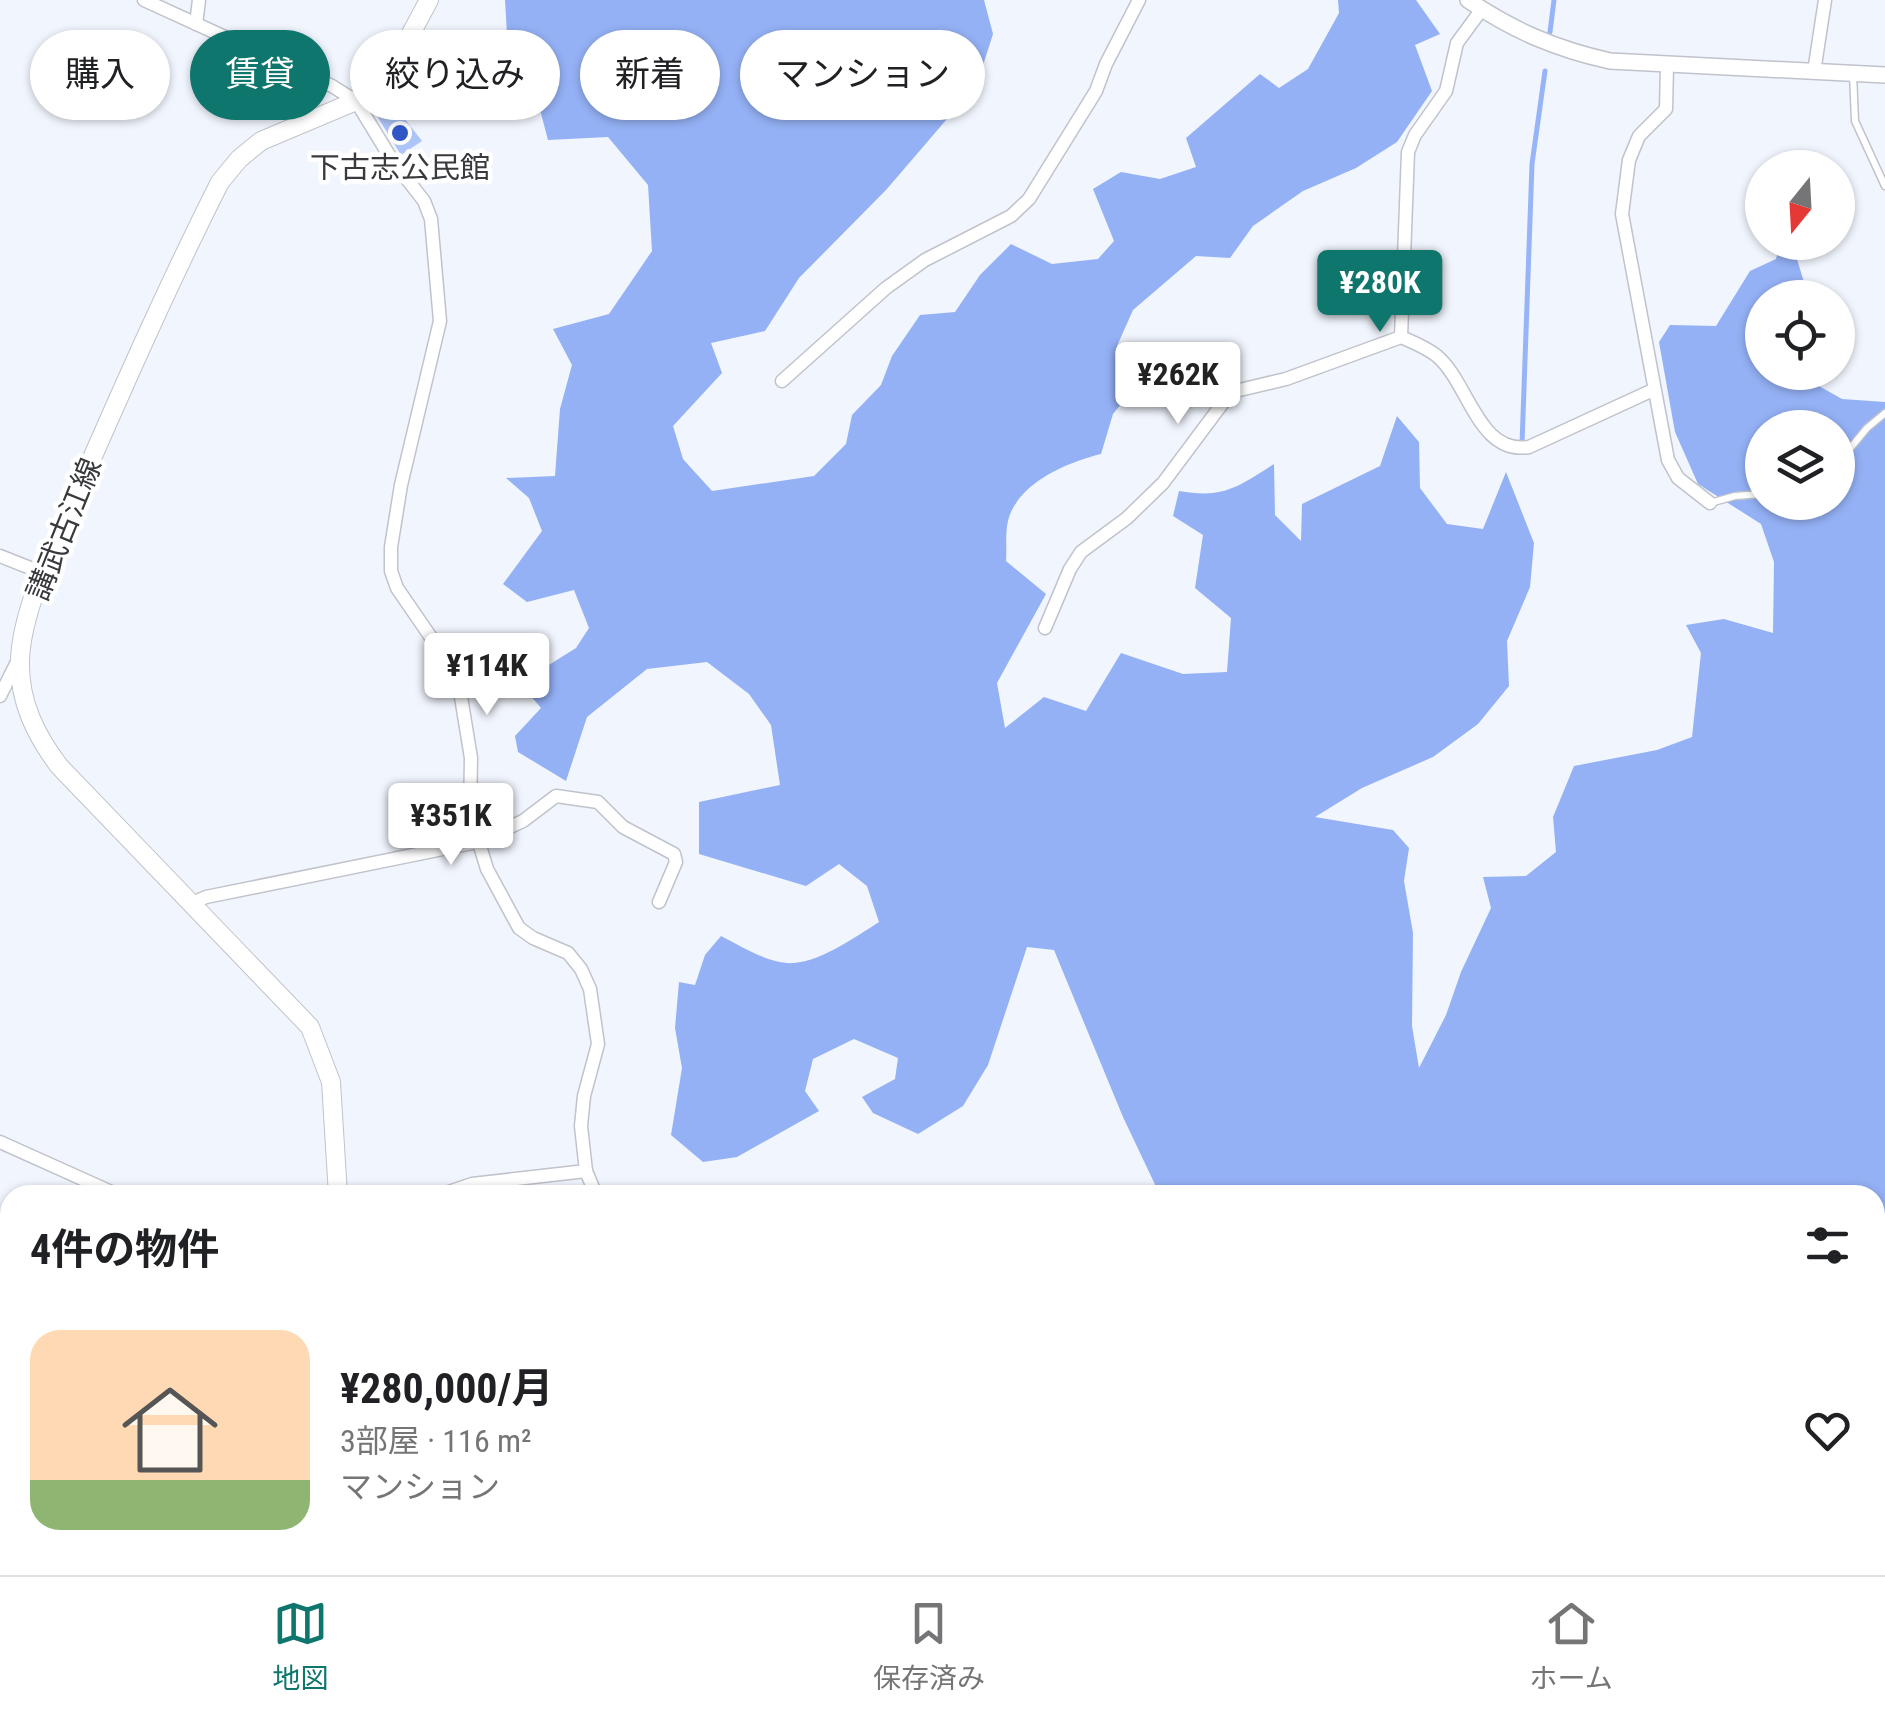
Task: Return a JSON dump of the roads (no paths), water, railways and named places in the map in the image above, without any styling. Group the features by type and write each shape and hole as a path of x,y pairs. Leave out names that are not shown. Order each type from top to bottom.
{"main road":[{"name":"講武古江線","path":"413,30 430,0"},
{"name":"講武古江線","path":"337,1185 331,1082 310,1028 86,796 40,740 26,708 20,656 43,574 114,408 220,182 239,158 262,141 350,104"}],"street":[{"path":"144,0 350,97"},
{"path":"196,24 199,0"},
{"path":"782,381 886,288 924,260 1011,216 1028,198 1096,91 1139,0"},
{"path":"1814,72 1825,0"},
{"path":"1402,337 1408,152 1446,91 1457,43 1475,5 1533,39 1610,61 1885,75"},
{"path":"1667,65 1666,108 1639,136 1629,160 1622,214 1668,460 1678,478 1710,503"},
{"path":"368,120 424,201 432,219 440,322 401,486 391,571 398,588 442,652 460,690 471,758 470,814 477,842 508,912 519,928 533,938 568,953 582,969 590,989 598,1044 584,1096 581,1126 586,1171 592,1185"},
{"path":"1045,628 1081,552 1128,518 1163,483 1231,392 1286,379 1402,337 1438,357 1468,396 1480,422 1505,446 1517,449 1653,390"},
{"path":"0,556 43,574"},
{"path":"0,696 20,656"},
{"path":"190,904 206,897 477,842 523,821 556,796 598,802 624,826 674,854 676,862 659,902"},
{"path":"0,1142 96,1185"},
{"path":"469,1185 586,1171"}],"lane":[{"path":"1853,73 1855,121 1885,186"},
{"path":"1855,442 1885,413"},
{"path":"1710,503 1745,495"}],"waterway":[{"path":"1550,32 1554,0"},
{"path":"1522,444 1532,164 1545,71"}],"place":[{"name":"下古志公民館","path":"400,133"}]}
